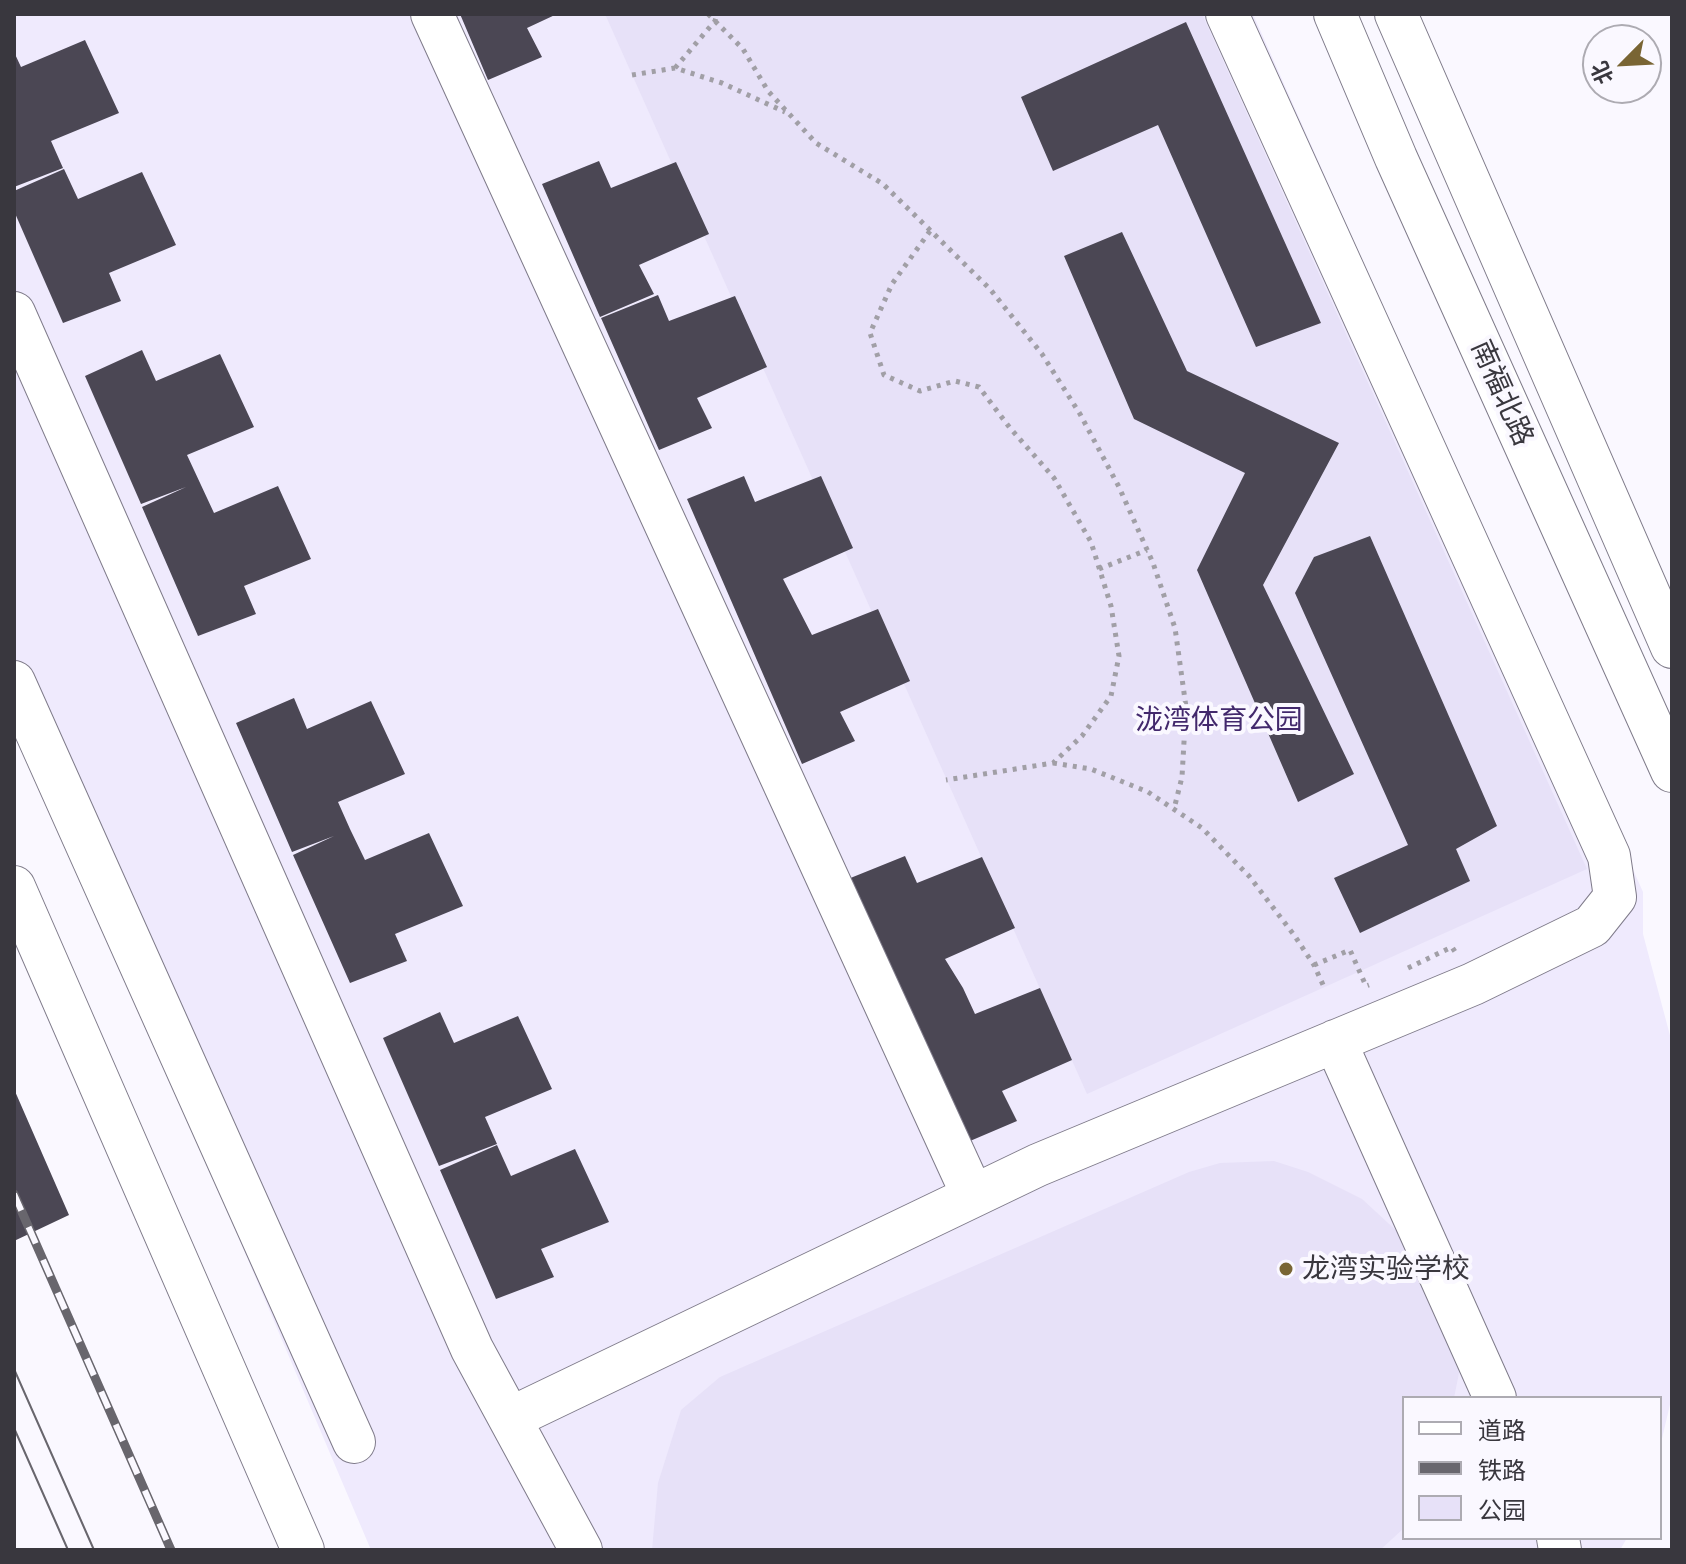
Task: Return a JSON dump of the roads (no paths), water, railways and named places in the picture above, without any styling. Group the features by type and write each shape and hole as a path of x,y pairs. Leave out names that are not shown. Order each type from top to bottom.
{"street":[{"path":"432,14 973,1196"},
{"path":"511,1418 1038,1165 1473,984 1592,926 1615,897 1609,856 1227,14"},
{"name":"南福北路","path":"1335,14 1402,173 1672,771"},
{"name":"南福北路","path":"1396,14 1672,647"},
{"path":"14,313 472,1349 581,1550"},
{"path":"14,682 354,1442"},
{"path":"14,887 303,1550"},
{"path":"1335,1041 1494,1396"}],"tram line":[{"path":"14,1369 94,1550"},
{"path":"14,1428 68,1550"}],"railway":[{"path":"14,1194 171,1550"}],"place":[{"name":"龙湾实验学校","path":"1286,1269"}],"park label":[{"name":"泷湾体育公园","path":"1219,720"}]}
